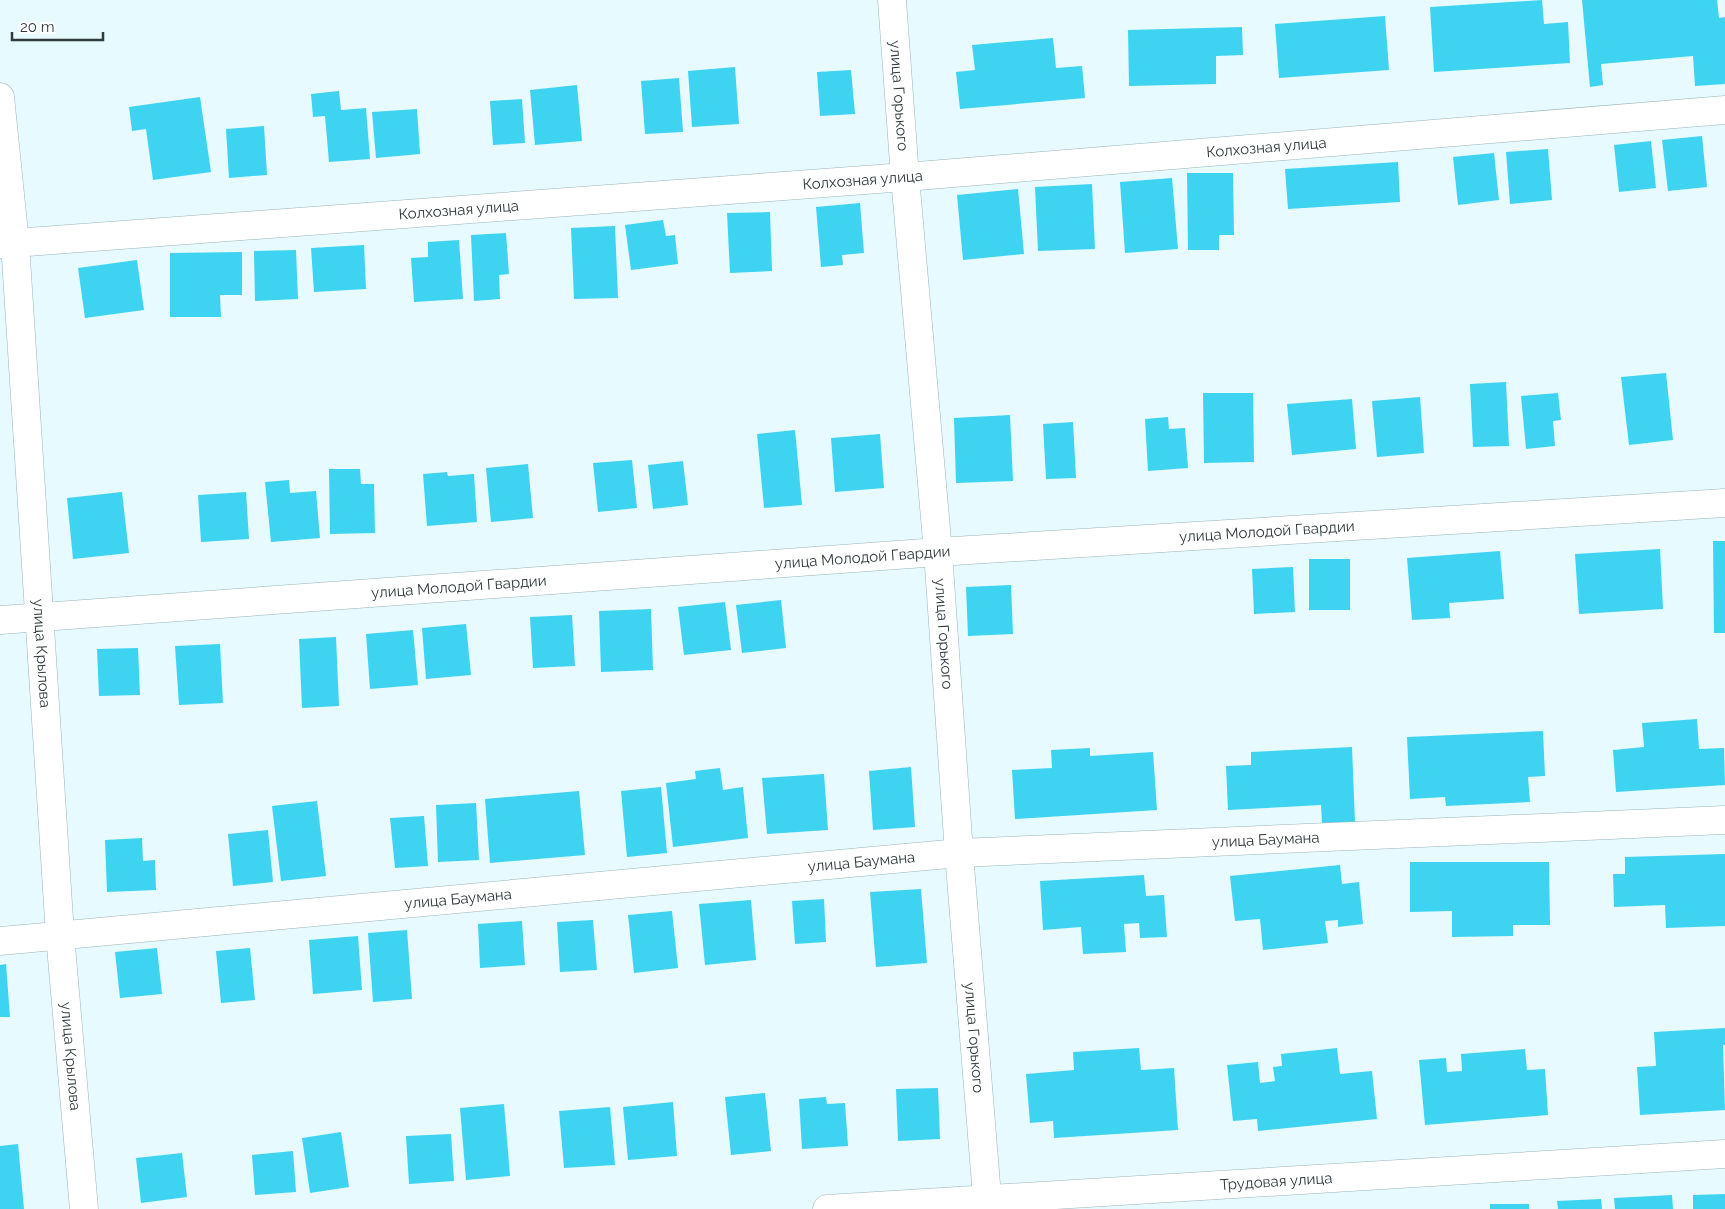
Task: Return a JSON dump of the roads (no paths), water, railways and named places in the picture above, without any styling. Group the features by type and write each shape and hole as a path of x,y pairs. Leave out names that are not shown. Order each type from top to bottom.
{"street":[{"name":"улица Горького","path":"892,0 905,177 938,552 959,852 988,1204"},
{"name":"улица Крылова","path":"0,97 8,244 38,617 60,935 84,1209"},
{"name":"Колхозная улица","path":"8,244 905,177 1725,110"},
{"name":"улица Молодой Гвардии","path":"0,620 938,552 1725,503"},
{"name":"улица Баумана","path":"0,941 959,852 1725,820"},
{"name":"Трудовая улица","path":"827,1209 988,1204 1725,1154"}]}
